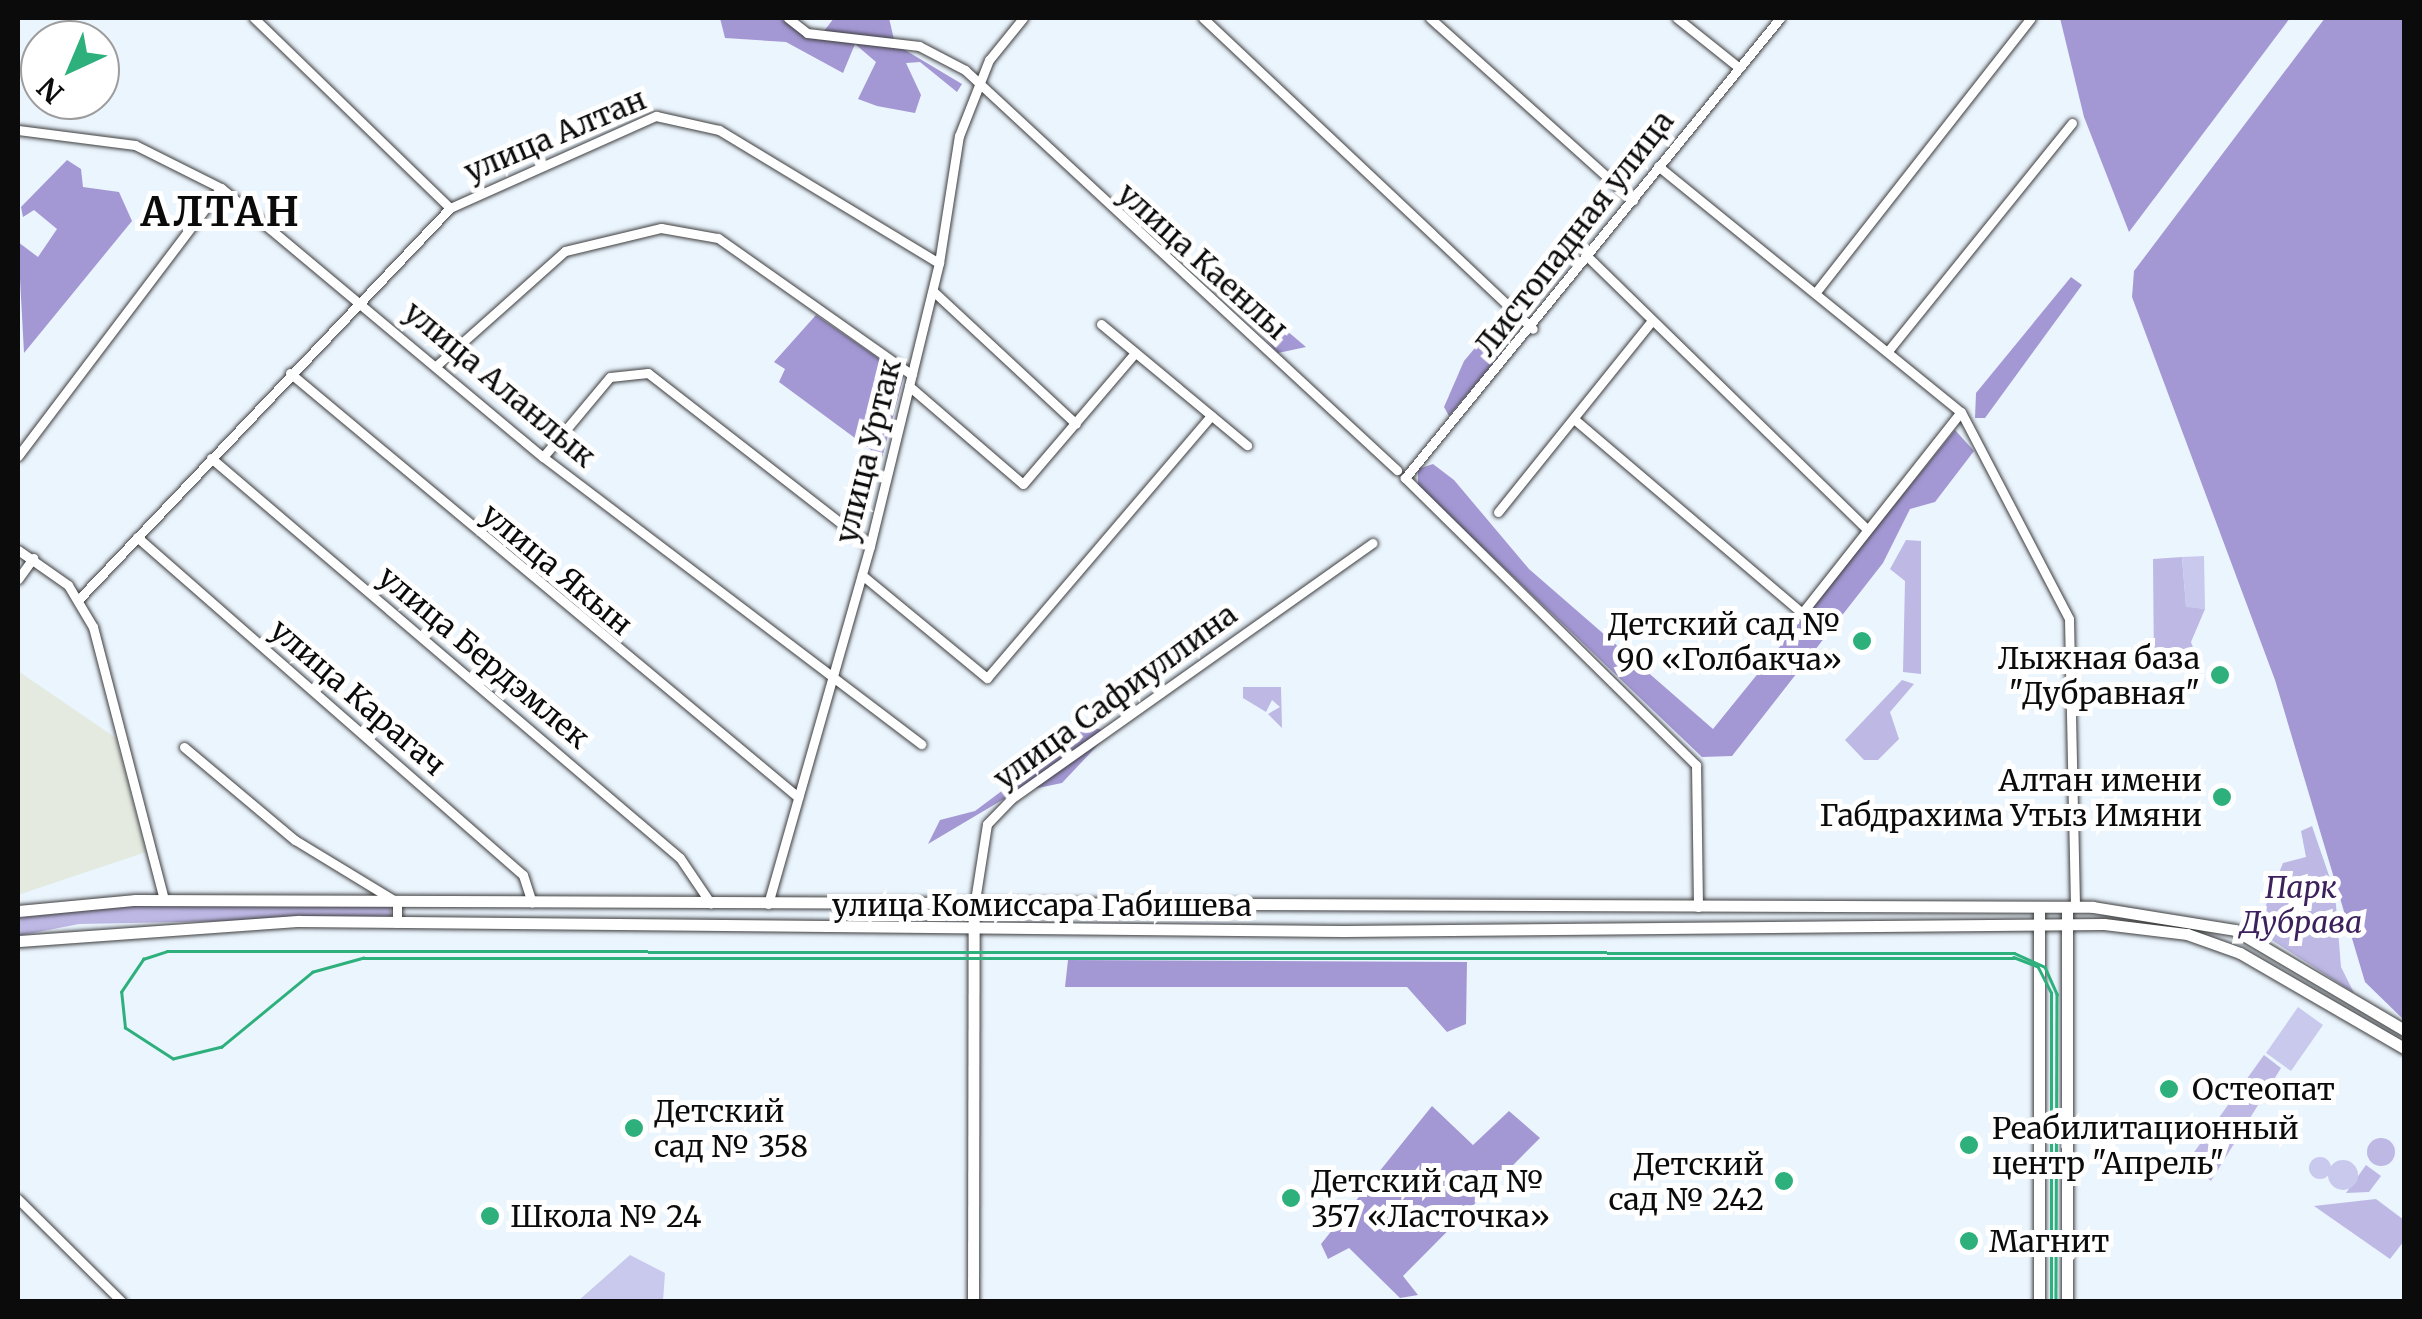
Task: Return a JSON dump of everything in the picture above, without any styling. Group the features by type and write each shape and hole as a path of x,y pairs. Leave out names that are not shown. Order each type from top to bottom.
{"street":[{"path":"254,18 450,208"},
{"name":"улица Каенлы","path":"788,18 808,33 919,46 965,70 976,89 1401,474 1696,765 1698,907"},
{"name":"улица Уртак","path":"768,904 870,546 933,291 976,89 1023,18"},
{"path":"1203,18 1533,329"},
{"path":"1430,18 1633,200"},
{"path":"1677,18 1737,66"},
{"name":"Листопадная улица","path":"1401,474 1533,329 1737,66 1780,18"},
{"path":"1816,292 2031,18"},
{"name":"улица Алтан","path":"79,599 360,298 450,208 674,113 823,189 939,263"},
{"path":"1888,351 2072,122"},
{"name":"улица Аланлык","path":"18,130 135,144 221,188 360,298 543,457 921,744"},
{"path":"1658,166 1961,412 2068,619 2071,908 2066,926 2066,1302"},
{"path":"18,456 221,188"},
{"path":"437,365 565,251 661,228 718,238 911,381 1024,484 1135,353"},
{"path":"1589,258 1868,529"},
{"path":"933,291 1076,424"},
{"path":"1498,512 1651,322"},
{"path":"1101,324 1247,445"},
{"path":"543,457 610,377 648,372 870,546"},
{"name":"улица Якын","path":"290,374 798,797"},
{"path":"1574,420 1802,613 1961,412"},
{"path":"862,575 988,678 1211,416"},
{"name":"улица Бердэмлек","path":"211,458 680,858 711,904"},
{"name":"улица Карагач","path":"137,537 523,875 532,903"},
{"name":"улица Сафиуллина","path":"972,1302 974,907 987,824 1011,799 1372,543"},
{"path":"18,550 33,558 79,599 164,900"},
{"path":"18,579 33,558"},
{"path":"184,747 295,840 397,902 397,923"},
{"name":"улица Комиссара Габишева","path":"18,912 164,900 2151,911 2235,930 2404,1030"},
{"path":"2039,908 2039,1302"},
{"name":"улица Комиссара Габишева","path":"18,941 143,926 397,923 975,930 2139,926 2240,952 2404,1048"},
{"path":"18,1199 122,1302"}],"shaded area":[{"path":"720,18 779,18 818,39 834,18 889,18 895,44 962,84 957,92 920,62 906,63 921,95 915,113 877,106 858,99 876,62 855,44 843,73 786,42 725,38"},
{"path":"2060,18 2290,18 2129,232 2084,117"},
{"path":"2325,18 2404,18 2404,1020 2365,982 2275,680 2132,297 2134,271"},
{"path":"67,160 81,169 83,187 119,192 132,221 24,353 18,242 38,257 57,229 34,210 23,217 21,207"},
{"path":"2071,277 2082,285 1985,418 1975,418 1976,393"},
{"path":"1267,309 1306,347 1278,353 1240,311"},
{"path":"816,315 904,376 882,458 779,382 785,369 774,362"},
{"path":"1485,336 1502,353 1449,416 1444,407 1464,361"},
{"path":"1955,430 1974,451 1935,502 1910,509 1883,563 1732,756 1702,757 1418,486 1418,469 1433,464 1454,480 1529,569 1713,729"},
{"path":"2204,556 2205,609 2186,607 2182,557"},
{"path":"18,671 116,738 146,852 18,895"},
{"path":"1088,726 1110,732 1062,783 1014,793 928,844 940,820 975,811"},
{"path":"1068,960 1467,962 1466,1024 1447,1032 1407,987 1065,987"},
{"path":"2298,1007 2323,1025 2291,1071 2266,1053"},
{"path":"1432,1106 1473,1145 1509,1111 1540,1138 1403,1276 1418,1295 1400,1298 1349,1248 1328,1259 1321,1244"},
{"path":"2320,1157 2328,1160 2328,1176 2320,1179 2312,1176 2309,1168 2312,1160"},
{"path":"2343,1160 2354,1164 2358,1175 2354,1186 2343,1190 2332,1186 2328,1175 2332,1164"},
{"path":"630,1255 665,1273 663,1301 578,1301"}],"green space":[{"path":"1906,540 1921,541 1921,674 1903,672 1905,581 1890,569"},
{"path":"2182,557 2186,606 2205,609 2191,642 2202,672 2154,670 2153,559"},
{"path":"1902,680 1914,684 1890,712 1899,739 1878,760 1864,760 1845,740"},
{"path":"1243,687 1281,687 1282,728 1268,714 1280,707 1272,700 1266,712 1243,698"},
{"name":"Парк Дубрава","path":"2312,826 2335,893 2341,967 2354,993 2256,930 2283,863 2306,857 2301,831"},
{"path":"146,903 390,906 391,918 79,924 18,936 18,918"},
{"path":"2264,1055 2281,1068 2211,1181 2187,1162"},
{"path":"2381,1138 2391,1142 2395,1152 2391,1162 2381,1166 2371,1162 2367,1152 2371,1142"},
{"path":"2366,1165 2381,1176 2369,1192 2346,1193"},
{"path":"2376,1199 2404,1220 2404,1241 2390,1259 2314,1206"}],"tram line":[{"path":"2051,1302 2051,993 2038,967 2014,958 364,958 313,972 222,1047 173,1059 125,1028 121,992 143,959 167,951 2014,953 2045,967 2057,994 2056,1302"}],"place":[{"name":"Детский сад № 90 «Голбакча»","path":"1862,641"},
{"name":"Лыжная база \"Дубравная\"","path":"2220,675"},
{"name":"Алтан имени Габдрахима Утыз Имяни","path":"2222,797"},
{"name":"Остеопат","path":"2169,1089"},
{"name":"Детский сад № 358","path":"634,1128"},
{"name":"Реабилитационный центр \"Апрель\"","path":"1969,1145"},
{"name":"Детский сад № 242","path":"1784,1181"},
{"name":"Детский сад № 357 «Ласточка»","path":"1291,1198"},
{"name":"Школа № 24","path":"490,1216"},
{"name":"Магнит","path":"1969,1241"}],"district":[{"name":"АЛТАН","path":"221,212"}]}
